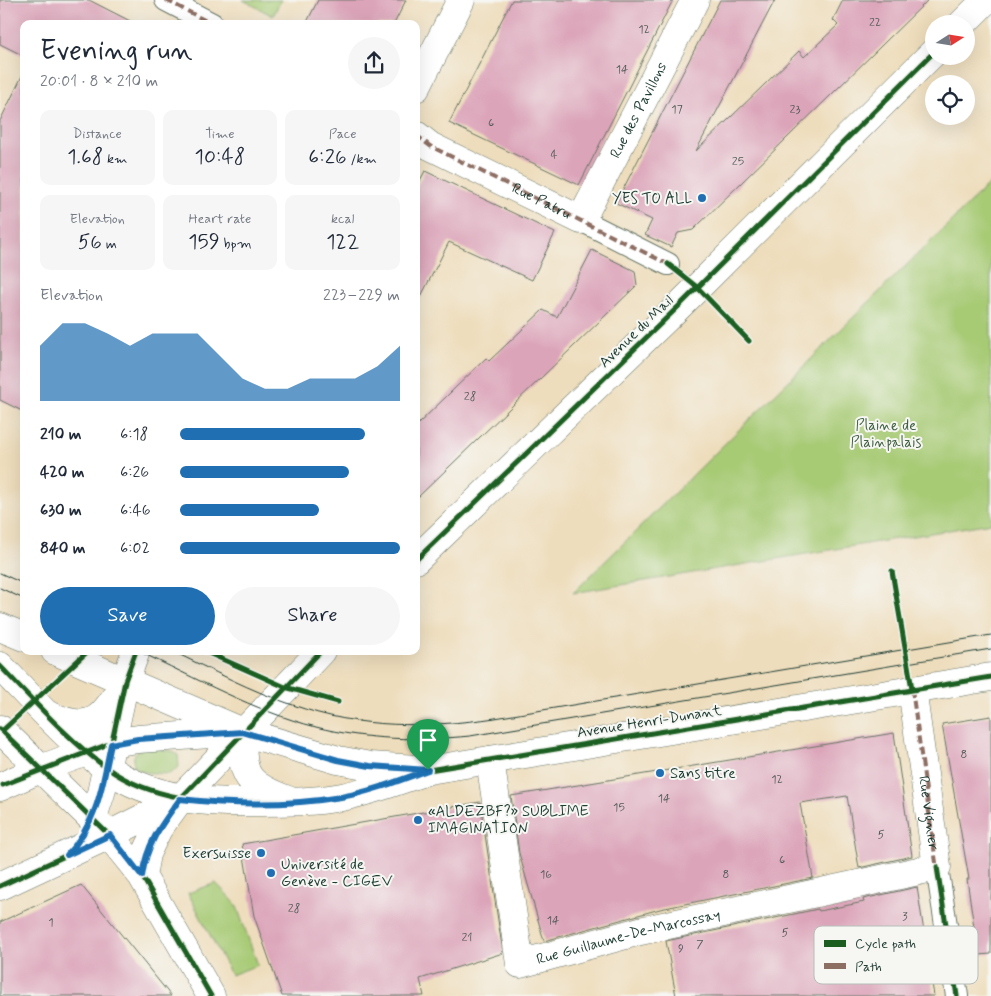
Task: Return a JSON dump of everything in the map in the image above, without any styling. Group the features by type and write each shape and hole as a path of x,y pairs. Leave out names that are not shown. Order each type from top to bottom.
{"main road":[{"path":"420,80 461,0"},
{"name":"Rue des Pavillons","path":"582,220 695,0"},
{"path":"971,15 986,0"},
{"name":"Avenue du Mail","path":"420,556 688,298 925,61"},
{"name":"Rue Patru","path":"420,138 430,146 582,220"},
{"path":"0,627 20,635"},
{"path":"64,655 243,732"},
{"path":"101,826 101,755 135,655"},
{"path":"142,876 146,854 154,837 180,799 317,655"},
{"name":"Avenue Henri-Dunant","path":"0,666 49,716 101,755 134,784 180,799 215,803 304,801 372,789 428,770 991,676"},
{"path":"49,716 76,725 89,724 101,717 125,681"},
{"name":"Rue Vignier","path":"912,690 937,867"},
{"path":"0,787 40,770 101,755 138,739 243,732"},
{"path":"243,732 241,757 248,778 265,792 304,801"},
{"name":"Avenue Henri-Dunant","path":"243,732 324,756 370,766 428,770"},
{"path":"5,734 40,770 101,826 142,876 211,996"},
{"name":"Rue Guillaume-De-Marcossay","path":"490,760 520,964 640,931 937,867"},
{"path":"0,886 67,855 82,838 101,826 180,799"}],"street":[{"path":"166,0 204,20"},
{"name":"Rue Patru","path":"582,220 668,264"},
{"name":"Rue Vignier","path":"937,867 946,926"}],"green space":[{"path":"243,0 281,0 273,16"},
{"name":"Plaine de Plainpalais","path":"991,182 991,523 573,593"},
{"path":"145,748 172,751 178,755 179,767 169,774 140,770 134,763 134,757 136,752"},
{"path":"216,883 236,904 258,965 231,975 188,893"}],"building":[{"path":"0,0 89,0 128,20 20,20 20,54 0,44"},
{"path":"318,0 406,0 396,20 308,20"},
{"path":"512,0 673,0 579,185 449,123"},
{"path":"720,0 775,0 696,151 799,51 804,57 838,25 833,20 843,0 928,0 693,230 678,233 671,247 645,235 652,220 616,203"},
{"path":"20,80 20,410 0,400 0,121"},
{"path":"425,171 555,233 532,280 449,242 420,298 420,180"},
{"path":"592,250 635,271 637,285 420,495 420,422 486,358 489,361 543,310 557,317"},
{"path":"991,716 991,954 978,955 978,926 974,926 967,879 969,879 942,724"},
{"path":"894,733 912,856 859,868 847,796 800,803 813,878 660,909 544,941 519,853 511,796"},
{"path":"480,802 503,953 420,979 424,996 282,996 254,916 242,844"},
{"path":"81,885 171,996 0,996 0,922"},
{"path":"917,887 923,926 814,926 814,984 932,984 934,996 676,996 666,941 818,909 819,911 864,902 863,899"}],"tram line":[{"path":"0,573 20,582"},
{"path":"0,588 20,597"},
{"path":"180,655 262,693 318,713 368,722 419,725 495,718 991,635"},
{"path":"146,655 248,703 316,727 373,737 431,739 470,736 991,649"}],"marked path":[{"path":"166,0 204,20"},
{"path":"420,138 430,146 668,264"},
{"path":"912,689 937,870"}],"cycle path":[{"path":"420,556 682,303 925,61"},
{"path":"668,264 698,288 749,341"},
{"path":"892,571 912,689"},
{"path":"2,731 84,655"},
{"path":"0,886 67,855 82,838 101,793 125,681 135,655"},
{"path":"213,655 285,687 338,702"},
{"path":"142,876 146,854 158,829 180,799 317,655"},
{"path":"0,666 79,746 124,779 161,793 219,802 300,801 342,797 429,770 991,677"},
{"path":"0,729 109,835 142,876 211,996"},
{"path":"3,785 111,743 138,739 243,732"},
{"path":"937,867 946,926"},
{"path":"955,984 957,996"}],"place":[{"name":"YES TO ALL","path":"702,198"},
{"name":"Sans titre","path":"660,773"},
{"name":"«ALDEZBF?» SUBLIME IMAGINATION","path":"418,820"},
{"name":"Exersuisse","path":"261,853"},
{"name":"Université de Genève - CIGEV","path":"271,873"}],"route":[{"path":"243,732 338,760 370,766 428,770 342,797 293,802 215,803 180,799 158,829 146,854 142,876 110,835 67,855 82,838 92,817 101,793 111,744 138,739 243,732"}]}
